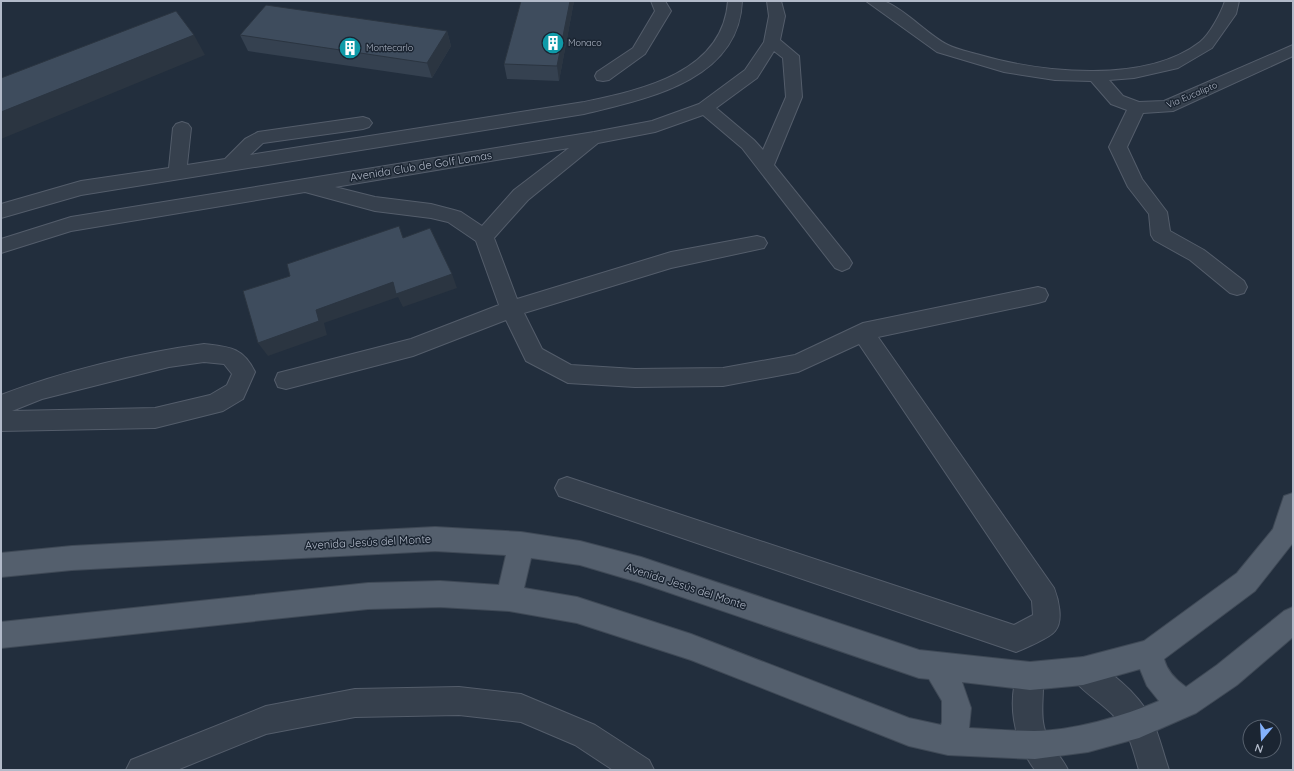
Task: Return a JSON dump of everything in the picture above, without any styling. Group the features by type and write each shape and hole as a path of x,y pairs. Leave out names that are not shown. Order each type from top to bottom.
{"main road":[{"name":"Avenida Jesús del Monte","path":"1,565 72,558 435,539 521,544 580,553 641,570 919,664 1030,676 1083,671 1150,653 1246,582 1283,536 1293,504"},
{"path":"510,598 521,544"},
{"path":"1,635 368,596 440,594 510,598 577,610 691,647 909,732 948,741 1035,745 1088,738 1139,724 1186,703 1227,675 1293,620"},
{"path":"1150,653 1152,667 1159,682 1171,694 1186,703"},
{"path":"937,667 950,683 957,704 956,724 948,741"}],"street":[{"path":"603,76 639,50 663,11 658,1"},
{"path":"1,211 81,188 584,108 626,98 669,85 709,58 728,36 736,12 735,1"},
{"name":"Avenida Club de Golf Lomas","path":"1,246 71,224 594,138 655,126 705,108 751,74 772,42 777,16 774,1"},
{"path":"877,2 943,49 1004,67 1055,75 1096,76 1134,73 1172,64 1206,45 1226,7"},
{"path":"765,165 794,97 791,56 772,42"},
{"name":"Via Eucalipto","path":"1096,76 1117,100 1137,108 1167,107 1293,50"},
{"path":"705,108 748,144 842,263"},
{"path":"1137,108 1118,147 1134,182 1158,212 1161,235 1197,255 1237,287"},
{"path":"230,165 251,143 258,138 362,123"},
{"path":"177,173 182,128"},
{"path":"484,236 521,195 594,138"},
{"path":"302,186 375,204 431,211 454,217 484,236 511,309 534,355 568,374 635,378 723,377 798,363 863,332 1038,295"},
{"path":"286,380 413,347 511,309 671,260 757,243"},
{"path":"567,488 1016,639 1046,622 1045,597 863,332"},
{"path":"1,405 40,390 169,358 204,353 230,356 244,372 235,392 215,404 155,418 1,421"},
{"path":"1083,671 1123,703 1139,724 1154,770"},
{"path":"1030,676 1026,697 1027,720 1035,745 1053,770"},
{"path":"141,770 266,720 355,703 459,701 521,708 585,735 639,770"}],"building":[{"name":"Monaco","path":"521,1 570,1 557,66 504,64"},
{"path":"266,5 447,31 427,63 240,35"},
{"path":"176,11 194,35 1,112 1,78"},
{"path":"399,226 403,238 430,228 452,274 396,294 393,282 316,310 319,321 258,343 243,291 290,276 287,264"}],"place":[{"name":"Monaco","path":"553,43"},
{"name":"Montecarlo","path":"350,48"}]}
